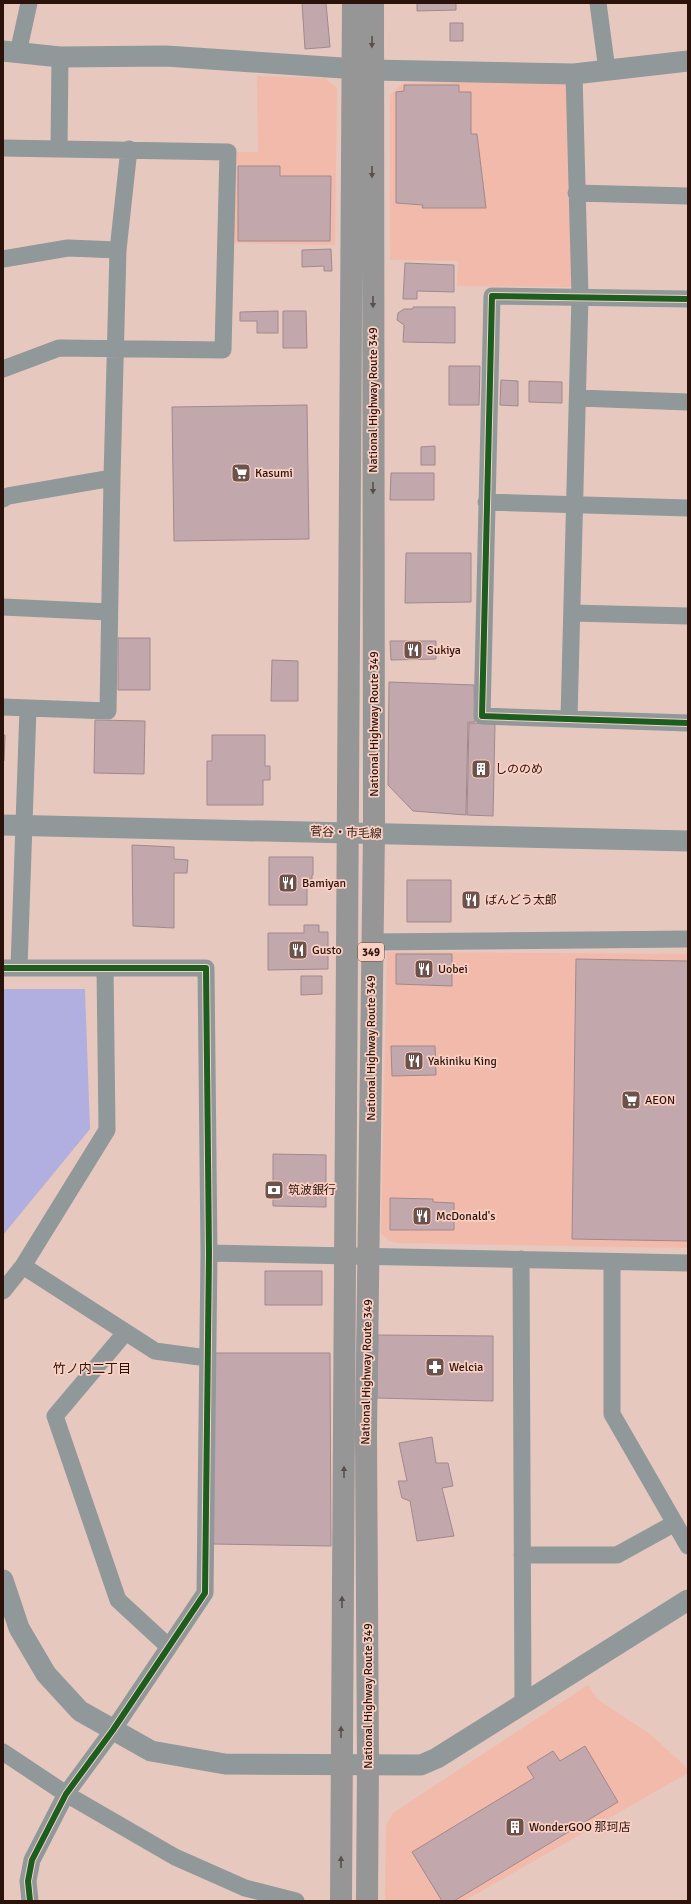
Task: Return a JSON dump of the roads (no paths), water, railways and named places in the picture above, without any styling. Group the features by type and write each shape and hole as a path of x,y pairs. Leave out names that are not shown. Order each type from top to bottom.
{"highway":[{"name":"National Highway Route 349","path":"353,3 363,69 374,833 366,1435 368,1764 367,1901"},
{"name":"National Highway Route 349","path":"341,1901 349,832 363,69 373,3"}],"street":[{"path":"29,3 10,52 60,57 166,56 363,69 574,74 688,61"},
{"path":"598,3 607,70"},
{"path":"60,57 60,149"},
{"path":"569,718 580,296 576,194 574,74"},
{"path":"3,148 129,148 228,152 223,350 59,348 3,369"},
{"path":"3,707 108,711 118,250 129,148"},
{"path":"576,194 688,196"},
{"path":"3,259 68,248 118,250"},
{"path":"688,299 580,296 492,296 482,716 688,723"},
{"path":"578,398 688,402"},
{"path":"5,493 112,478"},
{"path":"486,502 688,508"},
{"path":"3,607 109,612"},
{"path":"572,613 688,616"},
{"path":"28,708 13,825 11,968 206,968 209,1253 205,1593 113,1730 66,1794 32,1860 28,1881 30,1901"},
{"name":"菅谷・市毛線","path":"13,825 688,841"},
{"path":"372,942 688,939"},
{"path":"3,1291 23,1266 107,1130 105,968"},
{"path":"209,1253 688,1263"},
{"path":"521,1259 522,1703"},
{"path":"612,1262 612,1414 688,1546"},
{"path":"23,1266 155,1351 207,1358"},
{"path":"126,1333 55,1416 118,1600 169,1647"},
{"path":"522,1555 616,1555 675,1523"},
{"path":"3,1580 19,1628 46,1674 80,1710 151,1751 194,1760 225,1764 421,1765 437,1758 522,1703 688,1600"},
{"path":"3,1752 66,1794 175,1857 245,1888 296,1901"}],"water":[{"path":"3,989 85,989 90,1129 3,1235"}],"place":[{"name":"Kasumi","path":"241,473"},
{"name":"Sukiya","path":"413,650"},
{"name":"しののめ","path":"481,769"},
{"name":"Bamiyan","path":"288,883"},
{"name":"ばんどう太郎","path":"471,900"},
{"name":"Gusto","path":"298,950"},
{"name":"Uobei","path":"424,969"},
{"name":"Yakiniku King","path":"414,1061"},
{"name":"AEON","path":"631,1100"},
{"name":"筑波銀行","path":"274,1190"},
{"name":"McDonald's","path":"422,1216"},
{"name":"Welcia","path":"435,1367"},
{"name":"WonderGOO 那珂店","path":"515,1827"}],"district":[{"name":"竹ノ内二丁目","path":"92,1369"}]}
